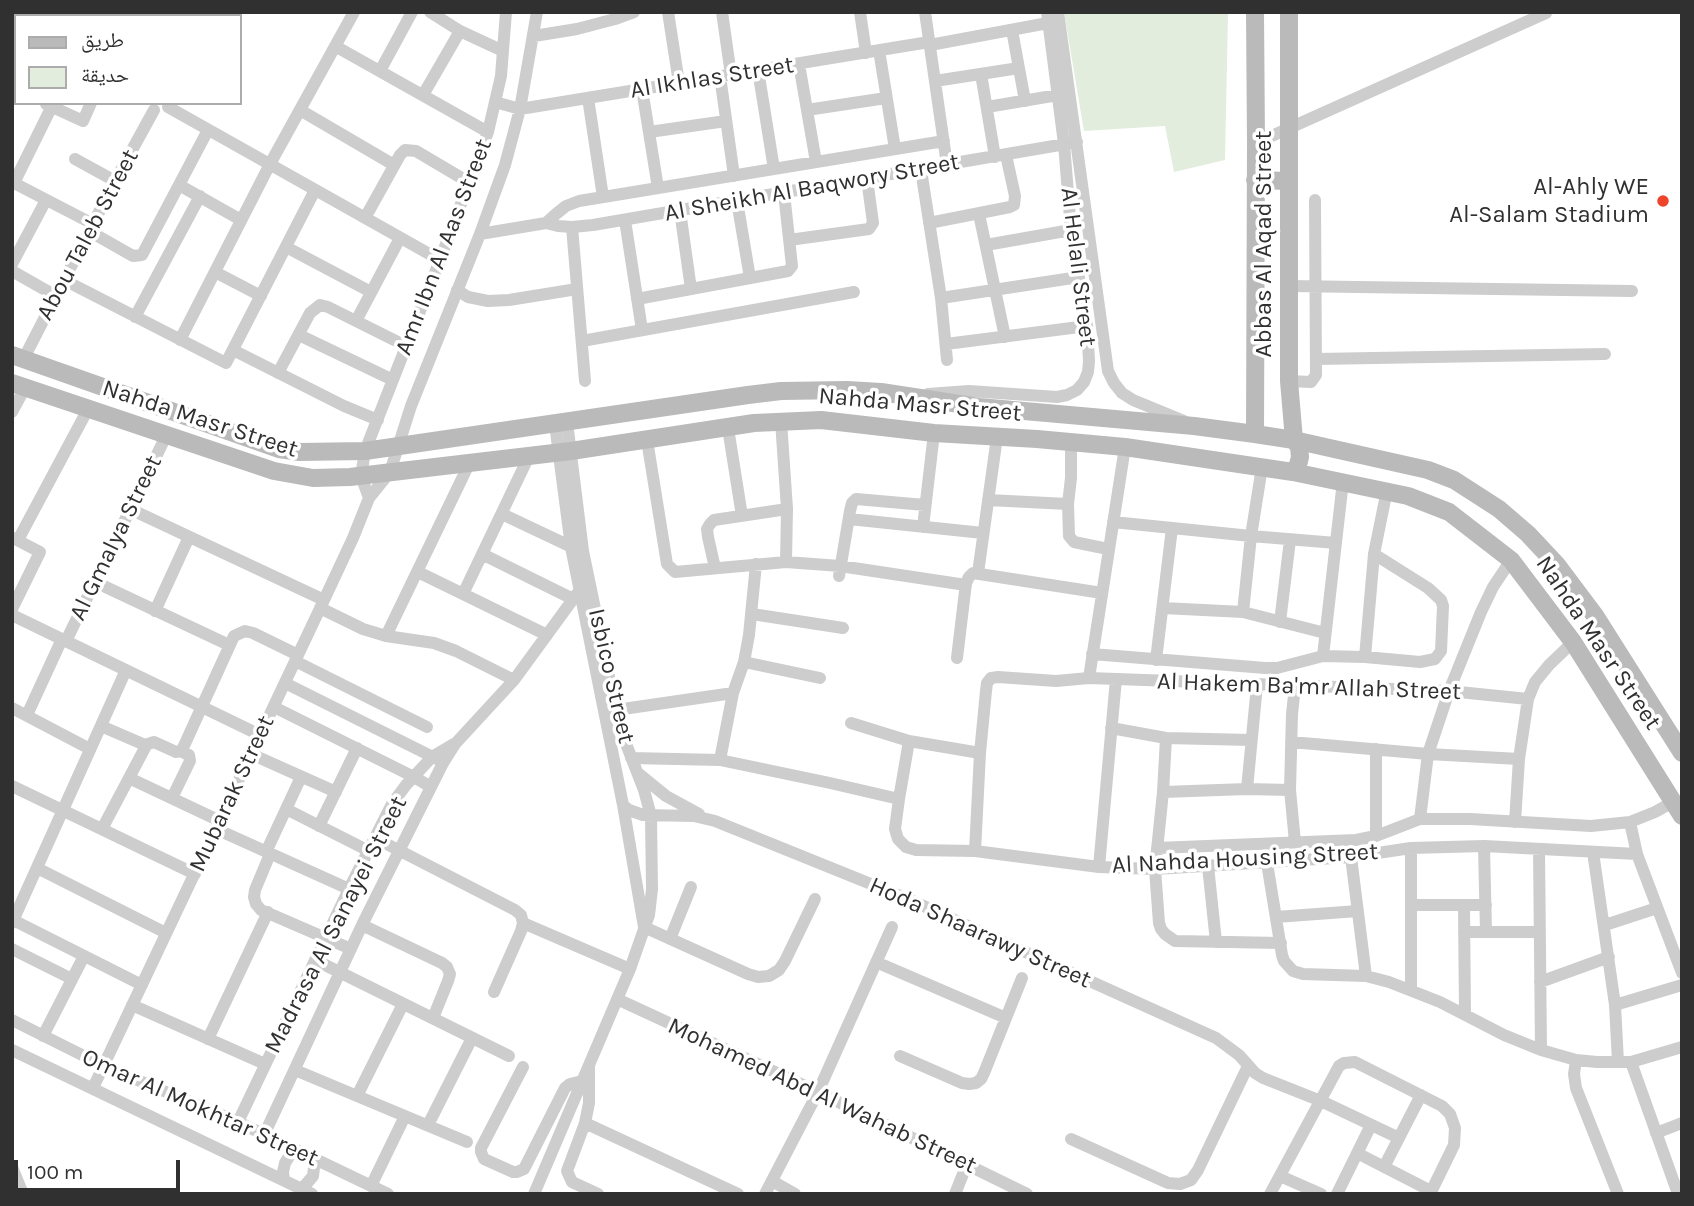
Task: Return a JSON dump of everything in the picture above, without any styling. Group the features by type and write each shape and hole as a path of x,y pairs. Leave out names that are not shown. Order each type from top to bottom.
{"street":[{"path":"180,340 270,164 354,12"},
{"path":"380,71 412,12"},
{"path":"430,12 460,31 503,51"},
{"name":"Amr Ibn Al Aas Street","path":"361,476 365,451 488,132 501,76 506,12"},
{"name":"Amr Ibn Al Aas Street","path":"390,472 411,406 505,165 520,109 537,12"},
{"path":"534,36 577,29 634,12"},
{"path":"668,12 680,83"},
{"path":"722,12 726,121 734,176"},
{"path":"860,12 887,99 895,149"},
{"path":"925,12 947,165"},
{"name":"Al Helali Street","path":"1058,12 1070,143 1108,372 1122,393 1133,400 1194,426"},
{"name":"Abbas Al Aqad Street","path":"1255,12 1255,434"},
{"name":"Abbas Al Aqad Street","path":"1289,12 1289,381 1294,440 1299,447 1300,457 1293,472"},
{"path":"1256,143 1546,13"},
{"name":"Al Ikhlas Street","path":"495,102 520,109 1012,30 1047,18"},
{"name":"Al Helali Street","path":"908,397 969,391 1057,397 1077,390 1088,372 1087,326 1071,230 1070,143 1058,95 1047,18"},
{"path":"1012,30 1025,101"},
{"path":"423,95 460,31"},
{"path":"335,46 488,132"},
{"path":"799,64 816,162"},
{"path":"935,81 1019,68"},
{"path":"758,70 774,169"},
{"path":"929,223 1010,207 1015,202 987,107 981,74"},
{"path":"642,89 658,188"},
{"path":"987,107 1058,95"},
{"path":"588,98 603,197"},
{"path":"807,110 887,99"},
{"path":"90,105 83,121 49,105 13,183 46,200 134,257 142,255 208,130"},
{"path":"150,106 162,112 169,105 208,130 440,260"},
{"name":"Abou Taleb Street","path":"18,358 56,296 150,106"},
{"path":"300,110 394,165"},
{"path":"649,132 726,121"},
{"name":"Al Sheikh Al Baqwory Street","path":"546,223 566,206 579,201 944,141"},
{"name":"Al Sheikh Al Baqwory Street","path":"480,234 546,223 572,227 625,220 1070,143"},
{"path":"365,218 405,150 412,150 470,183"},
{"path":"75,159 115,181"},
{"path":"921,170 941,298 947,360"},
{"path":"789,240 869,229 873,223 867,179"},
{"path":"1255,180 1289,181"},
{"path":"179,185 241,220"},
{"path":"64,280 226,363 315,190"},
{"path":"637,299 790,270 792,266 784,193"},
{"path":"135,317 200,196"},
{"path":"12,264 18,239 46,200"},
{"path":"1289,381 1311,382 1314,379 1315,200"},
{"path":"737,201 750,278"},
{"path":"680,211 691,289"},
{"path":"979,214 1006,337"},
{"path":"625,220 642,330"},
{"path":"572,227 585,381"},
{"path":"986,245 1071,230"},
{"path":"356,321 400,238"},
{"path":"286,247 371,292"},
{"path":"12,271 56,296"},
{"path":"215,272 261,296"},
{"path":"941,298 1079,277"},
{"path":"1289,286 1632,291"},
{"path":"457,290 468,297 488,301 578,289"},
{"path":"582,341 855,292"},
{"path":"278,373 313,310 320,305 406,346"},
{"path":"946,344 1087,326"},
{"path":"299,335 393,380"},
{"path":"233,350 344,406 378,420"},
{"path":"1315,359 1605,354"},
{"name":"Nahda Masr Street","path":"18,358 279,449 300,452 365,451 781,391 846,390 881,392 979,407 1255,434 1294,440 1427,470 1468,488 1503,512 1557,565 1646,694 1682,753"},
{"path":"12,412 18,385"},
{"name":"Nahda Masr Street","path":"18,385 166,436 288,474 325,479 565,452 781,421 821,420 939,433 1125,447 1293,472 1387,490 1430,503 1453,515 1511,560 1573,642 1677,809"},
{"path":"923,527 939,433 949,403"},
{"path":"975,435 979,407"},
{"path":"12,610 40,552 15,539 88,409"},
{"path":"781,421 787,509 786,562"},
{"name":"Isbico Street","path":"534,1194 630,969 651,902 651,816 616,710 577,549 561,423"},
{"path":"728,428 742,516"},
{"name":"Al Gmalya Street","path":"27,715 166,436"},
{"path":"978,573 997,437"},
{"path":"647,440 667,564 672,570 679,573 786,562 839,571 966,585"},
{"path":"1071,442 1068,532 1072,541 1108,549"},
{"path":"1089,678 1125,447"},
{"path":"463,594 529,456"},
{"path":"386,636 470,462"},
{"path":"1243,612 1262,467"},
{"name":"Mubarak Street","path":"93,1088 297,658 369,498 390,472"},
{"path":"361,476 369,498"},
{"path":"1323,656 1343,481"},
{"path":"1453,515 1468,488"},
{"path":"1365,657 1374,554 1387,490"},
{"path":"839,571 852,503 856,499 925,505"},
{"path":"988,500 1068,504"},
{"path":"130,509 322,604 363,629 386,636 433,643 456,651 514,680"},
{"path":"715,568 708,537 709,524 714,520 787,509"},
{"path":"1485,539 1503,512"},
{"path":"502,514 577,549"},
{"path":"849,519 983,533"},
{"path":"1113,522 1336,543"},
{"path":"1156,660 1172,528"},
{"path":"155,611 189,537"},
{"path":"1280,622 1290,540"},
{"name":"Isbico Street","path":"577,549 576,595 623,805 644,927"},
{"path":"482,554 576,595"},
{"path":"1092,654 1277,668 1323,656 1420,662 1435,659 1441,651 1441,600 1374,554"},
{"path":"1420,820 1428,754 1449,691 1481,612 1511,560"},
{"path":"720,760 733,693 744,662 752,614 756,564"},
{"path":"418,572 547,635"},
{"path":"957,658 966,585 973,573 1102,593"},
{"path":"95,582 229,645"},
{"name":"Madrasa Al Sanayei Street","path":"238,1122 392,804 414,777 455,744 514,680 576,595"},
{"path":"1163,608 1243,612 1325,633"},
{"path":"752,614 843,628"},
{"path":"12,615 260,735"},
{"path":"180,751 229,645 234,636 245,631 427,727"},
{"path":"1515,822 1519,759 1528,699 1535,682 1573,642"},
{"path":"744,662 820,678"},
{"path":"126,670 13,922 142,985"},
{"name":"Al Hakem Ba'mr Allah Street","path":"979,753 987,683 991,678 998,677 1055,681 1089,678 1449,691 1528,699"},
{"path":"1099,867 1116,679"},
{"path":"285,683 438,760"},
{"path":"1247,789 1257,685"},
{"path":"1295,686 1290,790 1295,842"},
{"path":"616,710 733,693"},
{"path":"274,706 431,787"},
{"path":"12,708 90,750"},
{"path":"851,723 909,741 979,753 975,851"},
{"path":"101,726 145,745 157,743 189,755 190,761 172,798"},
{"path":"1111,728 1166,737 1251,740"},
{"path":"1166,737 1155,869 1159,923 1165,934 1175,941 1281,943"},
{"path":"631,758 720,760 899,799 909,741"},
{"path":"1291,742 1519,759"},
{"path":"102,829 147,744"},
{"path":"319,826 358,748"},
{"path":"1376,749 1377,836"},
{"path":"251,754 336,792"},
{"name":"Madrasa Al Sanayei Street","path":"264,1135 362,925 431,787 438,760"},
{"path":"637,772 681,806 715,821"},
{"path":"301,776 268,853 255,890 256,904 261,910 351,949"},
{"path":"129,778 172,798 268,853 349,889"},
{"path":"12,786 195,874"},
{"path":"1163,792 1290,790"},
{"name":"Al Nahda Housing Street","path":"899,799 895,829 898,839 905,847 916,850 975,851 1099,867 1155,869 1267,863 1351,857 1411,848 1484,846 1637,854"},
{"name":"Hoda Shaarawy Street","path":"623,805 635,813 651,816 694,816 715,821 908,899 1216,1038 1239,1055 1263,1079 1321,1101 1399,1138"},
{"path":"286,809 369,851"},
{"name":"Al Nahda Housing Street","path":"1157,848 1356,840 1377,836 1420,820 1470,819 1591,826 1630,822 1655,812 1677,809"},
{"path":"1630,822 1637,854 1682,973"},
{"path":"375,838 515,909 521,915 523,923 494,992"},
{"path":"1484,846 1486,932"},
{"path":"1411,848 1411,989"},
{"path":"1539,849 1541,1050"},
{"path":"1593,852 1615,1006 1618,1062"},
{"path":"1351,857 1366,976"},
{"path":"1267,863 1284,961 1293,971 1303,974 1366,976 1411,989 1504,1035 1576,1060 1631,1062 1682,1047"},
{"path":"1208,866 1216,942"},
{"path":"37,868 166,933"},
{"path":"670,939 691,887"},
{"path":"644,927 748,974 769,976 779,970 785,961 814,899"},
{"path":"1411,905 1486,905"},
{"path":"1464,906 1465,1015"},
{"path":"1605,925 1657,908"},
{"path":"1276,917 1358,911"},
{"path":"208,1039 268,912"},
{"path":"523,923 630,969"},
{"path":"362,925 447,967 450,974 433,1018"},
{"path":"765,1194 818,1092 892,927"},
{"path":"1464,932 1540,932"},
{"path":"12,949 72,979"},
{"path":"43,1036 84,956"},
{"path":"1541,982 1609,957"},
{"path":"316,960 509,1056"},
{"path":"876,962 1006,1018"},
{"path":"900,1056 962,1083 976,1083 985,1073 1022,978"},
{"path":"1615,1006 1682,985"},
{"name":"Mohamed Abd Al Wahab Street","path":"617,999 818,1092 1027,1194"},
{"path":"357,1096 403,1004"},
{"path":"132,1005 265,1064"},
{"name":"Omar Al Mokhtar Street","path":"12,1020 104,1066 238,1122 388,1194"},
{"path":"428,1125 472,1038"},
{"name":"Omar Al Mokhtar Street","path":"12,1050 307,1191"},
{"path":"1576,1060 1576,1088 1618,1194"},
{"path":"1270,1194 1339,1066 1349,1062 1360,1063 1442,1106 1450,1114 1455,1128 1454,1145 1431,1192 1357,1153"},
{"path":"1631,1062 1677,1191"},
{"path":"589,1063 589,1103 585,1123 567,1171 572,1182 598,1194"},
{"path":"1071,1139 1168,1182 1180,1184 1191,1180 1248,1066"},
{"path":"523,1067 481,1148 484,1159 513,1172 521,1171 526,1166 565,1088 582,1081"},
{"path":"295,1070 467,1142"},
{"path":"1384,1167 1421,1096"},
{"path":"371,1186 405,1116"},
{"path":"585,1123 738,1194"},
{"path":"1656,1133 1682,1123"},
{"path":"1337,1194 1371,1125"},
{"path":"284,1180 285,1163 296,1150"},
{"path":"307,1191 313,1176 315,1159"},
{"path":"956,1194 967,1164"},
{"path":"13,1170 23,1194"},
{"path":"1280,1176 1321,1194"},
{"path":"772,1181 795,1194"}],"green space":[{"path":"1064,12 1228,12 1225,160 1174,172 1165,126 1084,131"}],"place":[{"name":"Al-Ahly WE Al-Salam Stadium","path":"1663,201"}]}
